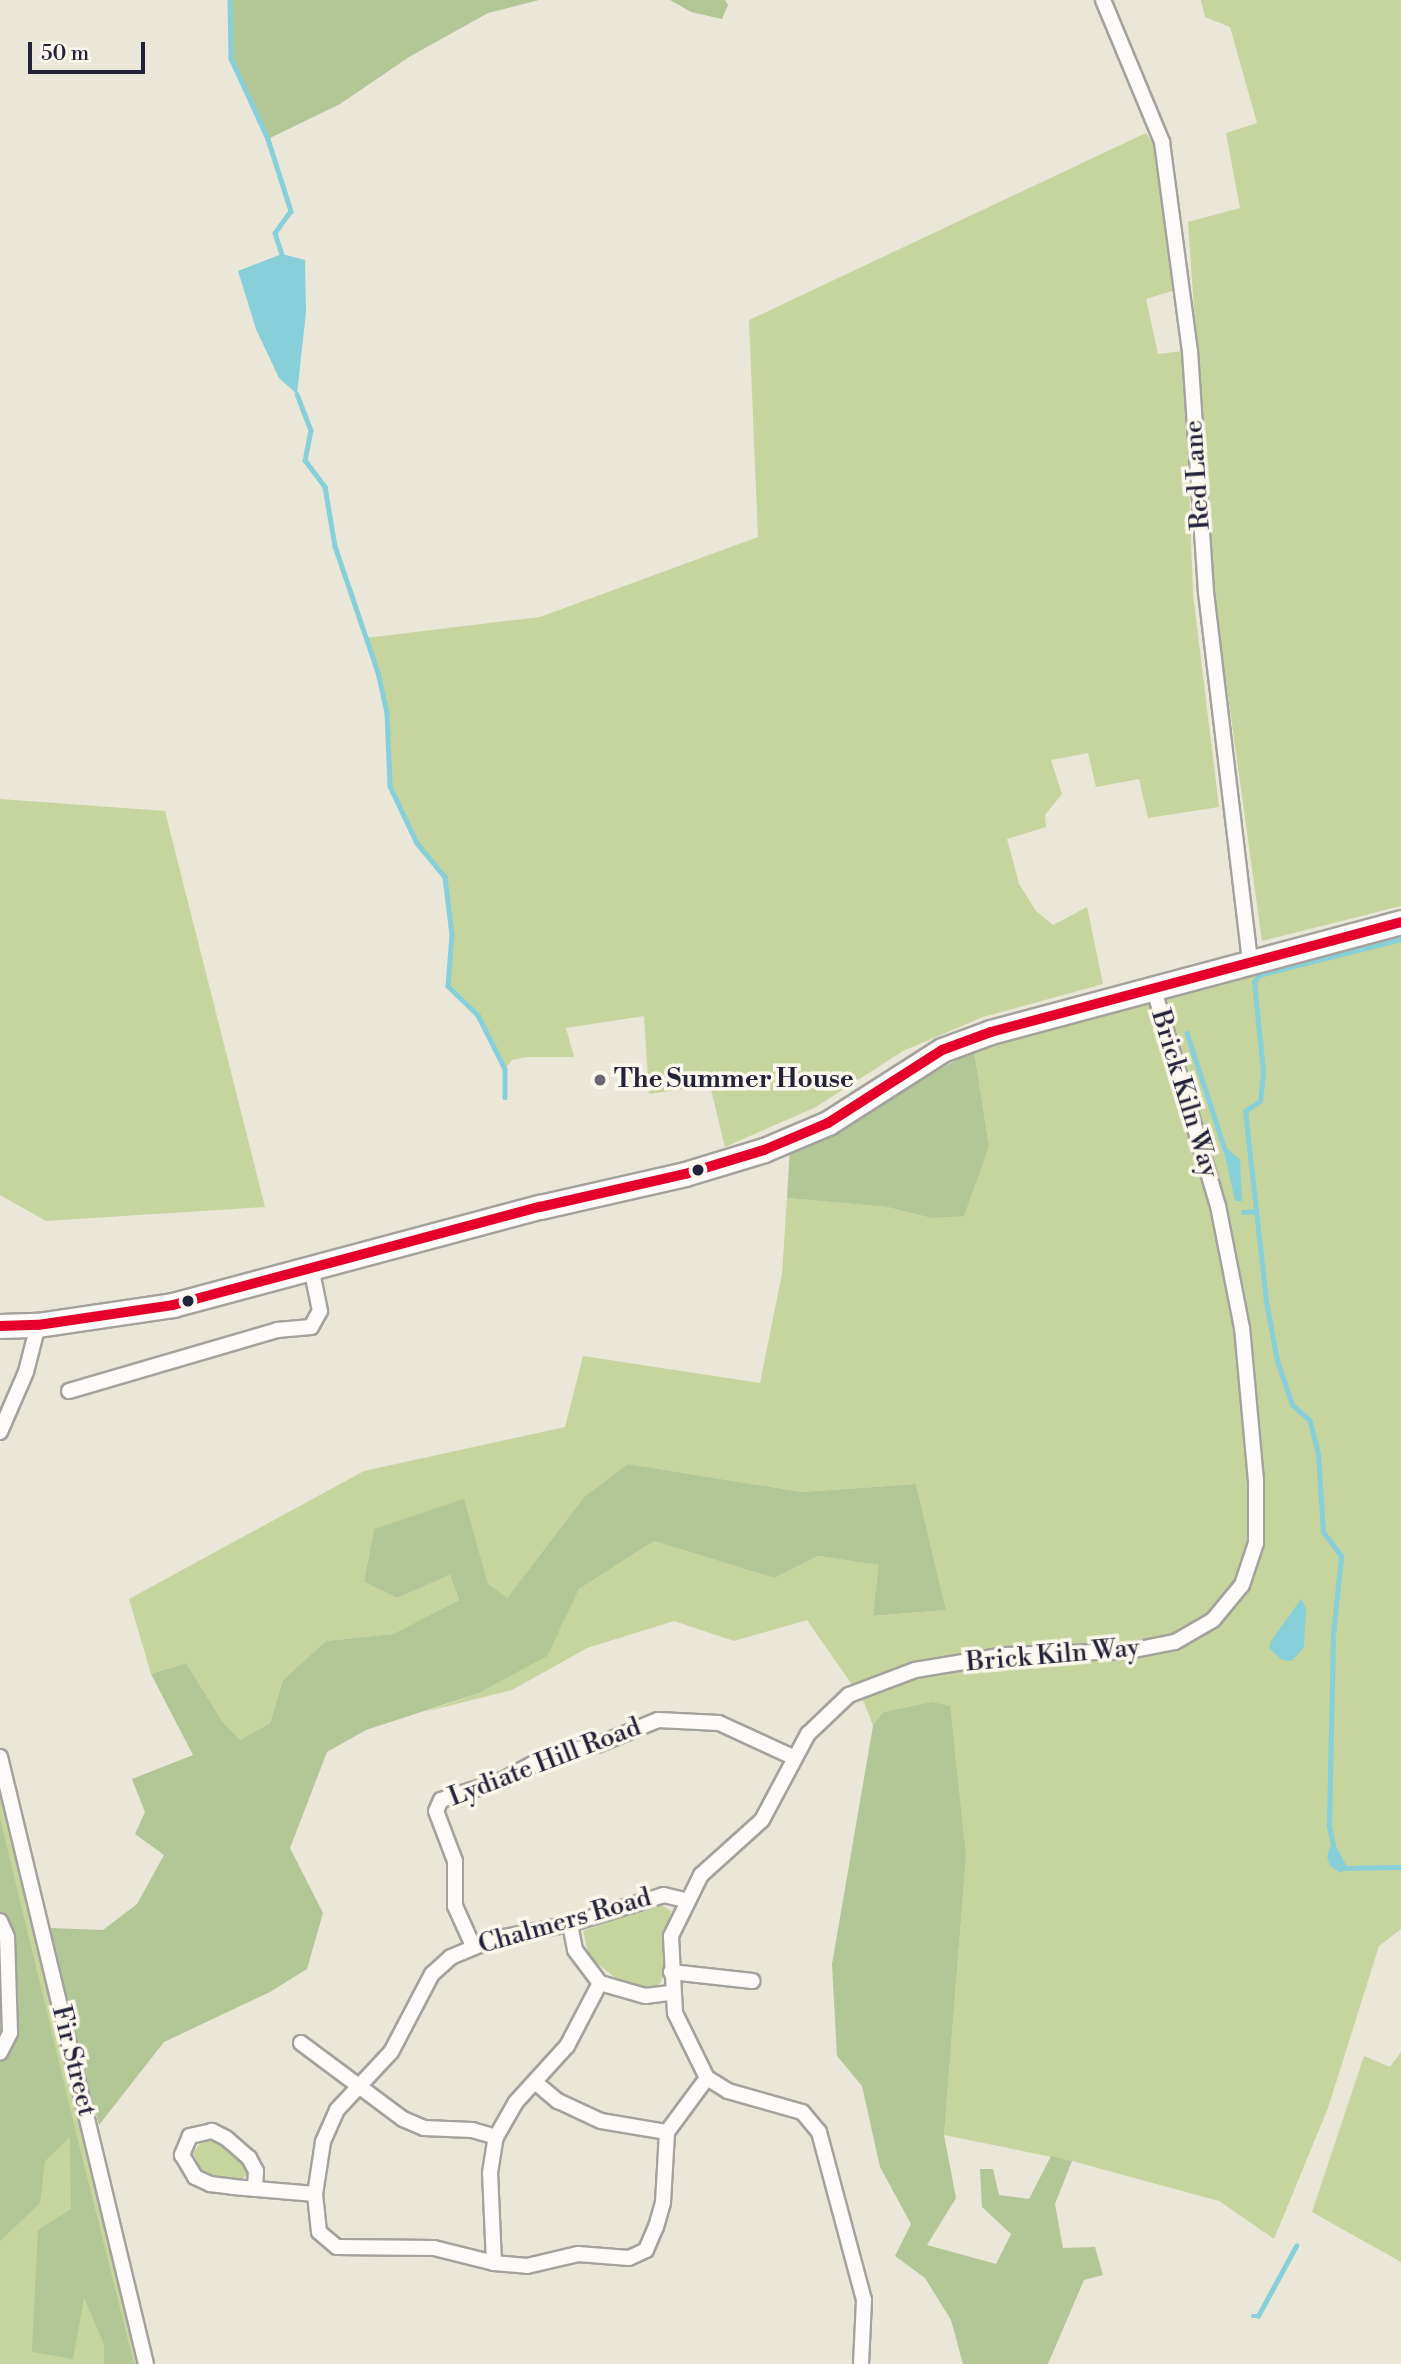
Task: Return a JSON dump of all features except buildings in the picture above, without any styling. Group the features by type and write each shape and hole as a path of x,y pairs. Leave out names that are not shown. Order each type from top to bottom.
{"main road":[{"path":"0,1326 38,1325 173,1304 764,1150 828,1123 942,1050 991,1031 1154,990 1251,961 1401,922"}],"street":[{"name":"Red Lane","path":"1103,0 1162,142 1190,351 1206,592 1251,961"},
{"name":"Brick Kiln Way","path":"707,2078 691,2053 671,1993 671,1936 685,1900 701,1875 762,1820 783,1788 793,1757 828,1710 880,1681 915,1670 1006,1655 1129,1651 1175,1642 1213,1620 1242,1585 1256,1543 1256,1505 1242,1328 1218,1206 1154,990"},
{"path":"69,1391 277,1330 311,1327 320,1311 311,1267"},
{"path":"0,1432 26,1372 38,1325"},
{"name":"Lydiate Hill Road","path":"473,1946 455,1906 455,1861 436,1811 442,1800 514,1776 549,1755 597,1745 658,1720 719,1723 793,1757"},
{"name":"Fir Street","path":"0,1757 146,2364"},
{"name":"Chalmers Road","path":"667,2132 663,2202 646,2250 629,2258 578,2254 527,2266 494,2263 434,2248 337,2247 319,2232 314,2194 323,2142 337,2110 391,2052 432,1974 473,1946 570,1924 650,1897 664,1895 685,1900"},
{"path":"0,1921 7,1937 10,2033 0,2053"},
{"path":"570,1924 575,1950 600,1983 645,1996 671,1993"},
{"path":"671,1972 753,1981"},
{"path":"494,2263 490,2174 496,2137 516,2102 567,2046 600,1983"},
{"path":"301,2043 356,2087 403,2119 424,2128 472,2130 496,2137"},
{"path":"535,2082 558,2101 601,2121 667,2132 707,2078 728,2091 802,2112 820,2132 864,2300 861,2364"},
{"path":"255,2189 256,2171 249,2158 226,2138 212,2131 190,2136 182,2155 195,2177 210,2184 255,2189 314,2194"}],"green space":[{"path":"230,0 539,0 488,13 409,57 340,104 268,139 231,58"},
{"path":"670,0 725,0 728,5 722,19 691,12"},
{"path":"1201,0 1401,0 1401,906 1262,941 1213,587 1188,222 1240,208 1226,133 1257,123 1230,27 1205,17"},
{"path":"1146,133 1155,147 1175,290 1146,299 1158,354 1184,351 1193,594 1219,807 1148,818 1139,779 1096,787 1088,753 1051,760 1062,794 1045,815 1046,827 1007,839 1019,884 1036,911 1053,925 1087,907 1103,984 983,1017 903,1051 816,1107 725,1147 710,1085 649,1094 644,1016 566,1028 574,1057 527,1057 512,1060 505,1069 478,1015 448,986 452,935 445,877 417,843 390,786 387,713 366,638 540,617 758,537 749,320"},
{"path":"0,799 165,811 265,1207 46,1221 0,1195"},
{"path":"1401,940 1401,1929 1379,1946 1328,2108 1274,2239 1219,2201 1072,2161 944,2135 966,1857 931,1702 883,1712 873,1726 864,1702 807,1620 734,1641 674,1621 587,1648 512,1690 424,1712 479,1693 546,1656 579,1589 654,1541 774,1578 818,1556 880,1565 874,1616 946,1610 916,1484 802,1492 628,1464 584,1497 507,1598 488,1585 464,1500 374,1529 364,1582 397,1598 450,1575 459,1600 393,1634 326,1641 283,1680 270,1723 240,1740 222,1721 186,1663 151,1674 129,1599 364,1471 565,1427 583,1356 760,1383 782,1274 787,1198 887,1207 931,1218 989,1146 974,1051 1254,973"},
{"path":"974,1051 989,1146 964,1216 931,1218 887,1207 787,1198 790,1147"},
{"path":"628,1464 802,1492 916,1484 946,1610 873,1616 879,1565 818,1556 774,1578 654,1541 579,1589 547,1656 479,1693 366,1730 327,1752 290,1848 323,1913 307,1969 270,1992 164,2042 99,2125 47,1938 50,1928 103,1930 137,1904 164,1855 135,1834 145,1812 132,1779 193,1755 151,1674 186,1663 222,1721 240,1740 270,1723 283,1680 326,1641 393,1634 459,1600 450,1575 397,1598 364,1582 374,1529 464,1499 488,1584 507,1598 584,1497"},
{"path":"931,1702 950,1706 966,1857 944,2135 956,2198 927,2245 996,2264 1011,2234 982,2207 980,2169 993,2169 999,2195 1029,2199 1051,2156 1072,2161 1055,2204 1063,2248 1095,2247 1103,2275 1084,2280 1048,2364 963,2364 951,2320 925,2278 895,2256 911,2224 880,2167 862,2086 837,2056 832,1964 873,1726 883,1712"},
{"path":"0,1789 153,2364 0,2364"},
{"path":"0,1818 134,2364 104,2364 104,2344 84,2298 73,2359 32,2352 38,2230 71,2209 70,2137 45,2161 40,2203 0,2241"},
{"path":"657,1902 671,1911 663,1977 659,1985 648,1988 622,1983 589,1957 583,1931"},
{"path":"1401,2052 1401,2262 1312,2212 1364,2056 1390,2067"},
{"path":"204,2138 220,2142 246,2164 249,2174 236,2182 202,2171 193,2153"}],"water":[{"path":"282,254 305,260 306,312 297,394 279,378 256,329 238,271"},
{"path":"1228,1149 1240,1160 1242,1201 1235,1201 1224,1151"},
{"path":"1301,1599 1306,1608 1304,1647 1292,1661 1282,1660 1269,1648 1271,1641"},
{"path":"1333,1840 1347,1867 1341,1873 1330,1866 1327,1856"}],"waterway":[{"path":"230,0 231,58 268,139 291,211 275,233 282,254"},
{"path":"297,394 311,430 305,460 325,487 335,546 378,672 387,713 390,786 417,843 445,877 452,935 448,986 478,1015 505,1069 505,1097"},
{"path":"1333,1844 1329,1826 1333,1634 1341,1556 1323,1532 1318,1454 1310,1421 1292,1405 1277,1361 1266,1301 1245,1111 1260,1101 1263,1072 1254,982 1259,975 1401,939"},
{"path":"1187,1033 1225,1149"},
{"path":"1243,1212 1256,1211"},
{"path":"1340,1868 1401,1867"},
{"path":"1253,2316 1258,2316 1296,2246"}],"transit line":[{"path":"0,1326 38,1325 173,1305 540,1207 685,1174 764,1150 828,1123 942,1050 991,1032 1401,922"}],"place":[{"name":"The Summer House","path":"600,1080"}]}
